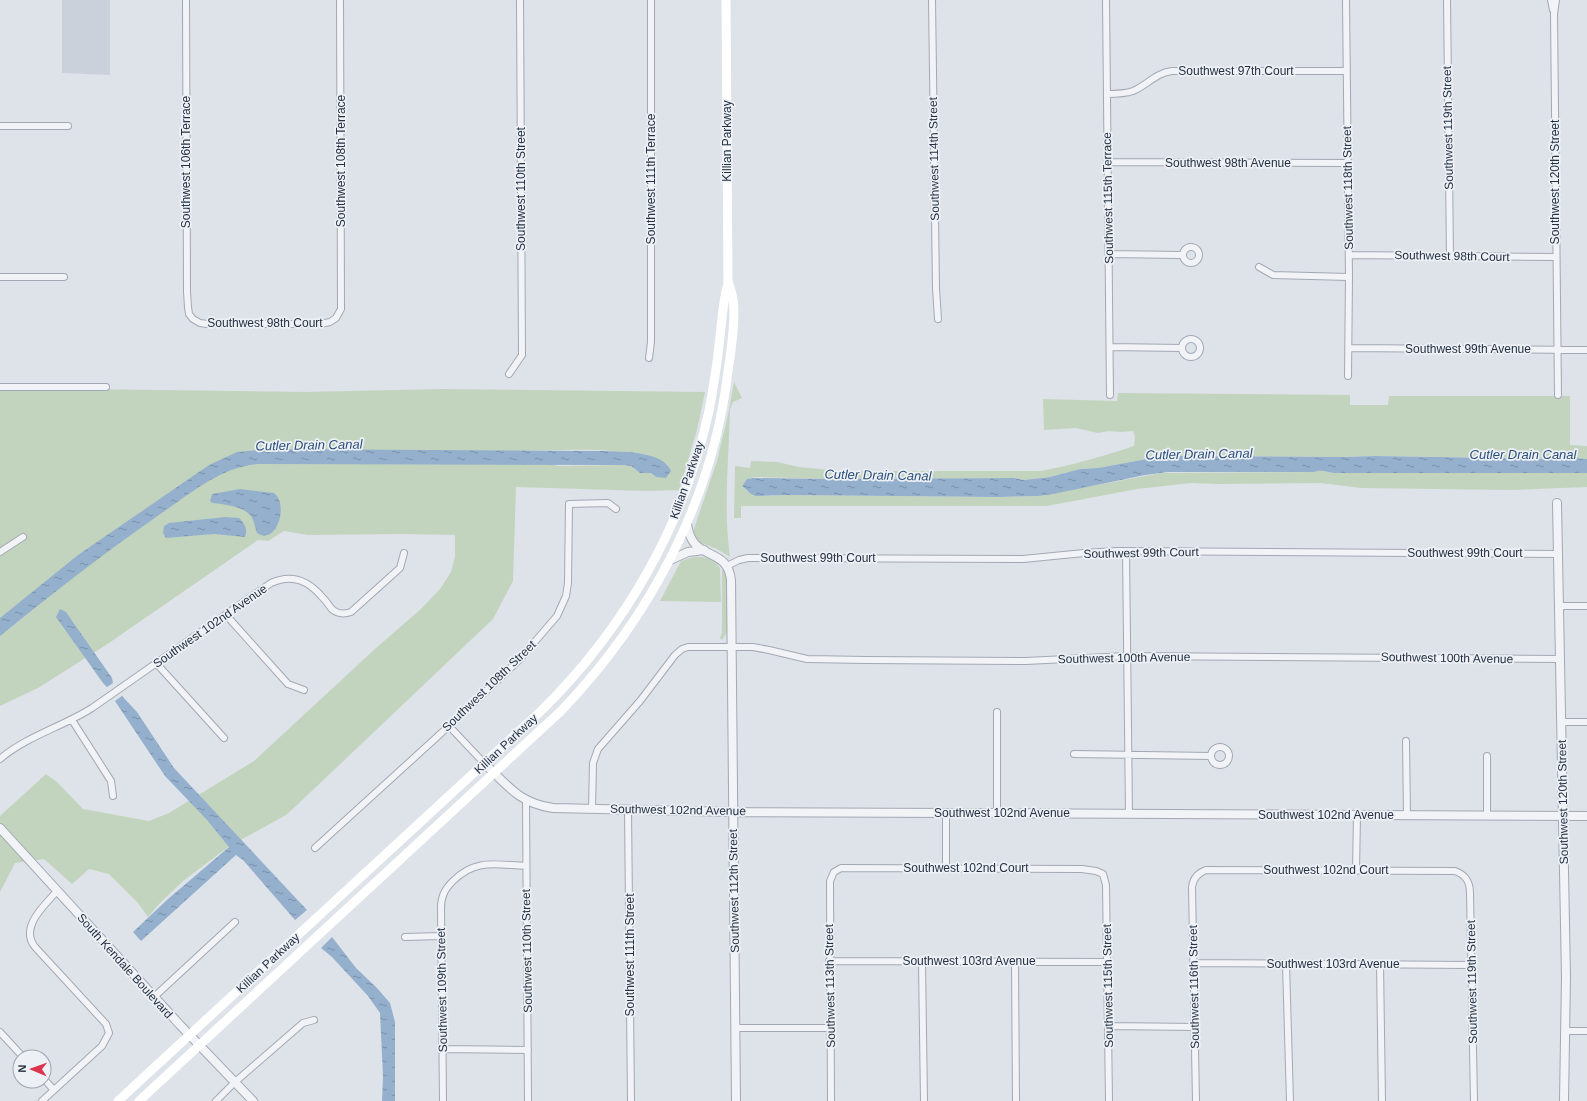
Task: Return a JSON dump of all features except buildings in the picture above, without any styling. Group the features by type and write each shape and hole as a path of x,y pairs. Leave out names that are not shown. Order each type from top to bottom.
{"main road":[{"name":"Killian Parkway","path":"139,1101 561,711 595,674 636,618 656,587 687,524 711,456 725,396 733,323 733,300 728,281 726,0"},
{"name":"Killian Parkway","path":"118,1101 542,710 587,662 629,604 660,550 689,481 706,425 716,370 723,300 728,281"}],"street":[{"name":"Southwest 106th Terrace","path":"186,0 187,292 188,311 195,321"},
{"name":"Southwest 108th Terrace","path":"334,320 340,313 342,304 340,0"},
{"name":"Southwest 110th Street","path":"509,374 522,355 520,0"},
{"name":"Southwest 111th Terrace","path":"649,358 651,342 651,0"},
{"name":"Southwest 114th Street","path":"932,0 936,288 938,319"},
{"name":"Southwest 115th Terrace","path":"1106,0 1110,395"},
{"name":"Southwest 118th Street","path":"1346,0 1349,255 1348,376"},
{"name":"Southwest 119th Street","path":"1447,0 1450,257"},
{"name":"Southwest 120th Street","path":"1551,0 1554,14"},
{"name":"Southwest 120th Street","path":"1556,0 1554,14 1558,395"},
{"name":"Southwest 97th Court","path":"1107,94 1128,92 1137,89 1158,75 1172,71 1346,71"},
{"path":"0,126 68,126"},
{"name":"Southwest 98th Avenue","path":"1108,162 1347,163"},
{"path":"1109,254 1182,255"},
{"name":"Southwest 98th Court","path":"1349,255 1556,257"},
{"path":"1259,266 1273,275 1349,276"},
{"path":"0,277 64,276"},
{"name":"Southwest 98th Court","path":"195,321 207,324 320,324 334,320"},
{"path":"1110,347 1182,348"},
{"name":"Southwest 99th Avenue","path":"1349,348 1587,350"},
{"path":"0,387 106,387"},
{"name":"Southwest 108th Street","path":"315,848 520,659 557,616 566,596 568,584 568,504 608,503 616,509"},
{"name":"Southwest 120th Street","path":"1557,503 1566,977 1564,1101"},
{"path":"687,524 692,540 704,550 719,558 727,566"},
{"path":"0,552 23,537"},
{"path":"670,560 688,552 704,550"},
{"name":"Southwest 99th Court","path":"727,566 744,558 1023,559 1101,551 1558,554"},
{"path":"1126,551 1129,814"},
{"name":"Southwest 102nd Avenue","path":"0,759 24,742 72,720 92,708 271,583 282,579 292,578 303,580 311,585 335,611 341,613 351,612 400,568 404,553"},
{"name":"Southwest 112th Street","path":"727,566 731,580 736,1101"},
{"path":"1559,606 1587,606"},
{"path":"226,615 288,684 304,690"},
{"name":"Southwest 100th Avenue","path":"592,809 593,763 598,749 640,701 675,655 682,649 688,647 766,649 797,657 813,659 1026,661 1127,656 1560,659"},
{"path":"156,663 224,738"},
{"path":"997,712 997,813"},
{"path":"72,720 111,781 113,796"},
{"path":"1561,722 1587,722"},
{"name":"Southwest 102nd Avenue","path":"449,726 517,795 526,801 553,808 733,812 1587,816"},
{"path":"1406,741 1407,815"},
{"path":"1074,754 1211,756"},
{"path":"1487,756 1487,816"},
{"name":"Southwest 110th Street","path":"526,801 528,1101"},
{"name":"Southwest 111th Street","path":"628,810 631,1101"},
{"path":"946,812 946,868"},
{"path":"1356,871 1357,815"},
{"name":"South Kendale Boulevard","path":"0,828 189,1035 253,1101"},
{"name":"Southwest 109th Street","path":"443,1101 441,936 442,899 445,890 465,871 476,866 526,866"},
{"name":"Southwest 102nd Court","path":"834,872 841,868 1075,869 1100,872"},
{"name":"Southwest 102nd Court","path":"1197,875 1206,870 1455,871"},
{"name":"Southwest 119th Street","path":"1455,871 1466,877 1469,886 1474,1101"},
{"name":"Southwest 113th Street","path":"831,1101 829,960 830,881 834,872"},
{"name":"Southwest 115th Street","path":"1100,872 1105,878 1106,885 1109,1101"},
{"name":"Southwest 116th Street","path":"1196,1101 1196,1027 1192,887 1197,875"},
{"path":"42,1101 102,1046 109,1032 106,1024 31,942 29,935 37,915 57,891"},
{"path":"154,997 235,922"},
{"path":"405,937 441,936"},
{"name":"Southwest 103rd Avenue","path":"829,960 922,962 1108,962"},
{"path":"922,962 924,1101"},
{"path":"1015,962 1016,1101"},
{"name":"Southwest 103rd Avenue","path":"1194,963 1471,965"},
{"path":"1286,964 1290,1101"},
{"path":"1380,964 1382,1101"},
{"path":"216,1101 235,1082 303,1023 314,1020"},
{"path":"1108,1026 1196,1027"},
{"path":"736,1028 830,1028"},
{"path":"1565,1031 1587,1031"},
{"path":"0,1032 16,1049"},
{"path":"443,1049 528,1050"}],"shaded area":[{"path":"62,0 110,0 110,75 62,73"}],"green space":[{"path":"734,382 742,398 733,402 730,409 727,520 730,557 717,549 699,542 694,536 694,529 717,461"},
{"path":"0,388 305,392 441,389 705,392 697,430 679,490 648,491 516,487 513,581 493,619 286,815 228,847 183,881 148,917 138,903 109,874 89,869 72,884 44,859 15,863 0,892 0,816 46,774 57,782 83,809 149,821 169,813 254,761 376,648 421,609 440,589 451,572 455,556 455,535 308,535 284,531 268,541 258,540 106,645 38,688 0,706","holes":["598,450 620,452 641,455 658,460 669,468 656,477 651,473 640,473 631,466 623,465 558,466 518,451"]},
{"path":"1118,393 1350,395 1350,405 1388,405 1389,396 1570,396 1570,445 1587,446 1587,459 1375,456 1163,456 1098,468 1080,469 1050,477 1024,480 1014,478 826,479 757,477 747,479 742,486 751,493 762,496 1038,496 1161,473 1322,471 1334,473 1587,473 1587,487 1510,490 1361,488 1321,483 1191,483 1137,489 1047,506 741,506 741,518 734,518 735,466 750,468 751,461 777,462 799,467 841,471 1041,471 1123,450 1134,446 1135,436 1133,431 1108,431 1098,433 1076,428 1044,430 1043,399 1117,401"},
{"path":"694,557 708,559 715,562 720,568 721,602 660,601 681,561"},
{"path":"722,568 726,575 728,586 728,631 722,640 720,638 722,633"}],"water":[{"path":"270,449 632,452 652,456 667,464 671,471 666,478 656,477 651,473 640,473 631,466 623,465 258,464 244,466 218,476 194,490 98,559 0,636 0,618 78,555 209,465 237,452"},
{"path":"1163,456 1569,458 1587,459 1587,473 1334,473 1322,471 1168,472 1145,475 1053,494 998,497 756,496 751,494 742,486 747,479 753,478 1014,478 1024,480 1050,477 1080,469 1098,468"},
{"path":"240,489 274,493 278,498 280,506 279,522 270,534 264,535 257,533 251,516 243,510 233,506 212,503 210,501 212,494"},
{"path":"225,517 239,518 243,522 246,532 245,537 214,534 166,538 163,533 164,526 169,523"},
{"path":"60,609 66,612 112,678 113,683 107,687 56,617"},
{"path":"122,696 137,712 174,768 307,910 295,920 243,860 236,855 141,941 133,932 168,899 229,847 207,820 165,776 115,701"},
{"path":"332,937 356,968 390,1003 395,1022 395,1101 382,1101 383,1076 380,1013 368,996 332,957 321,948"}],"water label":[{"name":"Cutler Drain Canal","path":"309,445"},
{"name":"Cutler Drain Canal","path":"1199,454"},
{"name":"Cutler Drain Canal","path":"1523,454"},
{"name":"Cutler Drain Canal","path":"878,475"}]}
